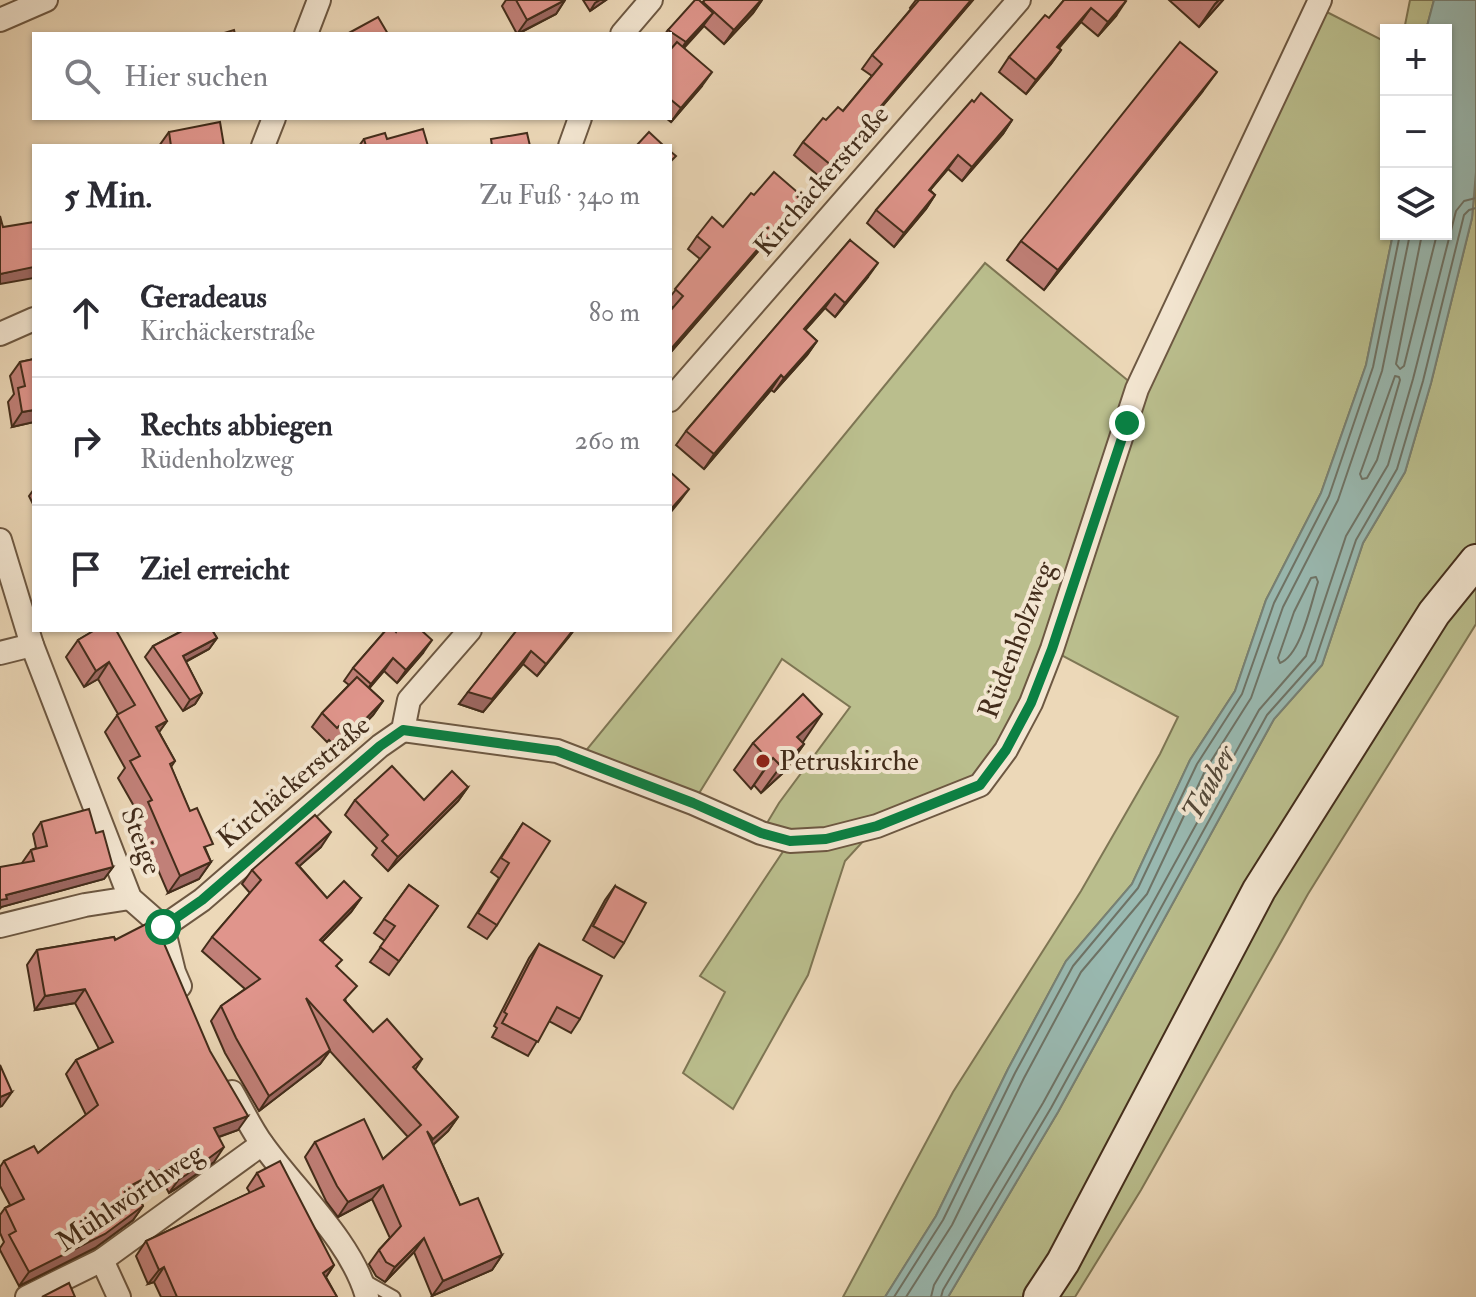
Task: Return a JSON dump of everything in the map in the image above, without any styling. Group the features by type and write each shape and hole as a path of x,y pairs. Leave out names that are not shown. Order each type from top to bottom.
{"main road":[{"path":"1040,1297 1063,1262 1259,890 1434,613 1476,561"}],"street":[{"path":"0,20 46,0"},
{"path":"307,32 319,0"},
{"path":"624,32 651,0"},
{"name":"Kirchäckerstraße","path":"672,398 1019,0"},
{"name":"Rüdenholzweg","path":"403,730 557,751 693,803 761,833 790,841 826,839 877,826 980,785 1006,750 1031,703 1052,649 1137,389 1320,0"},
{"path":"264,144 273,120"},
{"path":"571,144 579,120"},
{"path":"0,334 32,320"},
{"name":"Steige","path":"0,540 31,635 130,898 163,927"},
{"name":"Kirchäckerstraße","path":"163,927 202,900 380,746 403,730 409,700 468,632"},
{"path":"0,653 31,635"},
{"path":"0,926 85,905 130,898"},
{"path":"163,927 174,972 187,1001"},
{"path":"220,1071 262,1144 319,1214 364,1288"},
{"name":"Mühlwörthweg","path":"27,1297 102,1260 262,1144"},
{"path":"102,1260 119,1297"}],"lane":[{"path":"364,1288 394,1297"}],"green space":[{"path":"1410,0 1434,0 1428,24 1405,24"},
{"path":"1317,7 1380,39 1380,240 1392,240 1366,365 1321,493 1266,600 1235,691 1190,760 1132,884 1066,961 1008,1069 936,1216 885,1297 843,1297 953,1092 1081,891 1178,717 1052,650 980,785 877,826 845,861 808,975 733,1109 683,1073 725,992 700,976 790,841 761,833 779,803 850,707 782,659 693,803 579,759 985,263 1137,388"},
{"path":"1476,172 1476,624 1308,894 1141,1190 1075,1297 948,1297 1058,1112 1274,719 1322,665 1363,543 1405,472 1431,383 1472,218"}],"water":[{"name":"Tauber","path":"1434,0 1476,0 1476,172 1472,218 1431,383 1405,472 1363,543 1322,665 1274,719 1058,1112 948,1297 885,1297 936,1216 1008,1069 1066,961 1132,884 1190,760 1235,691 1266,600 1321,493 1366,365 1392,240 1452,240 1452,24 1428,24"}],"building":[{"path":"516,0 565,0 527,20"},
{"path":"695,0 713,13 686,42 668,30"},
{"path":"761,0 734,30 703,2"},
{"path":"919,0 971,0 831,165 803,142 823,118 826,120 838,107 843,111 882,64 872,55"},
{"path":"1064,0 1126,1 1108,22 1091,8 1057,47 1061,50 1036,80 1009,57 1045,15 1049,18"},
{"path":"378,17 387,32 351,32"},
{"path":"677,42 712,72 681,108 672,101 672,48"},
{"path":"1180,42 1217,72 1058,270 1021,241"},
{"path":"981,93 1012,120 972,167 958,155 929,190 935,195 904,233 876,210"},
{"path":"220,122 224,144 171,144 169,132"},
{"path":"423,129 427,144 365,144 364,139 385,133 387,139"},
{"path":"649,132 662,144 638,144"},
{"path":"527,133 530,144 492,144 491,139"},
{"path":"774,172 803,197 672,348 672,309 683,296 675,289 710,247 697,236 712,217 723,227 751,193 754,195"},
{"path":"0,216 3,227 32,222 32,267 0,274"},
{"path":"850,240 878,263 845,303 835,294 804,329 817,341 784,378 781,375 714,454 686,431"},
{"path":"32,359 32,410 22,412 18,388 25,386 20,362"},
{"path":"672,474 689,489 672,508"},
{"path":"92,632 117,632 167,721 156,727 175,761 170,764 190,811 197,808 213,844 204,847 211,862 180,876 148,802 152,800 130,761 140,756 117,715 135,705 109,662 96,671 78,640"},
{"path":"180,632 213,632 217,638 183,656 202,693 190,700 153,646"},
{"path":"384,632 423,632 432,640 406,670 393,658 371,684 353,668"},
{"path":"515,632 571,632 546,664 531,651 492,699 468,692"},
{"path":"357,677 383,701 349,736 322,713"},
{"path":"803,694 822,714 797,737 804,744 781,766 773,758 770,761 753,743"},
{"path":"392,766 424,800 452,771 468,787 398,857 382,841 388,835 355,800"},
{"path":"89,809 96,833 103,831 113,867 6,895 7,899 0,900 0,867 34,861 31,850 47,846 41,822"},
{"path":"315,815 331,832 296,863 327,898 344,881 361,898 320,940 342,960 336,966 357,986 344,1000 373,1032 387,1019 422,1059 413,1067 458,1117 433,1139 427,1131 460,1205 478,1198 502,1255 443,1281 424,1238 395,1267 386,1262 379,1250 401,1226 383,1185 348,1202 315,1142 364,1119 383,1159 421,1125 306,998 330,1050 269,1096 221,1006 260,979 212,937 261,880 252,870"},
{"path":"523,823 550,841 497,925 478,913 509,863 501,858"},
{"path":"409,885 438,906 399,961 380,947 395,926 384,919"},
{"path":"615,886 646,903 624,943 593,926"},
{"path":"154,920 210,1051 248,1116 214,1128 224,1147 186,1175 179,1179 171,1164 132,1185 143,1206 105,1234 29,1272 9,1235 16,1231 5,1208 24,1199 4,1161 34,1146 38,1153 98,1105 76,1060 113,1042 85,989 45,996 37,950 114,937 115,940"},
{"path":"539,944 602,976 580,1019 557,1007 538,1042 502,1023 507,1014 504,1012"},
{"path":"0,1065 12,1092 0,1097"},
{"path":"280,1161 334,1265 323,1273 337,1297 177,1297 164,1267 159,1270 146,1241 264,1186 257,1173"},
{"path":"69,1283 75,1297 42,1297"}],"place":[{"name":"Petruskirche","path":"763,761"}],"route":[{"path":"163,927 202,900 380,746 403,730 557,751 693,803 761,833 790,841 826,839 877,826 980,785 1006,750 1031,703 1127,423"}]}
